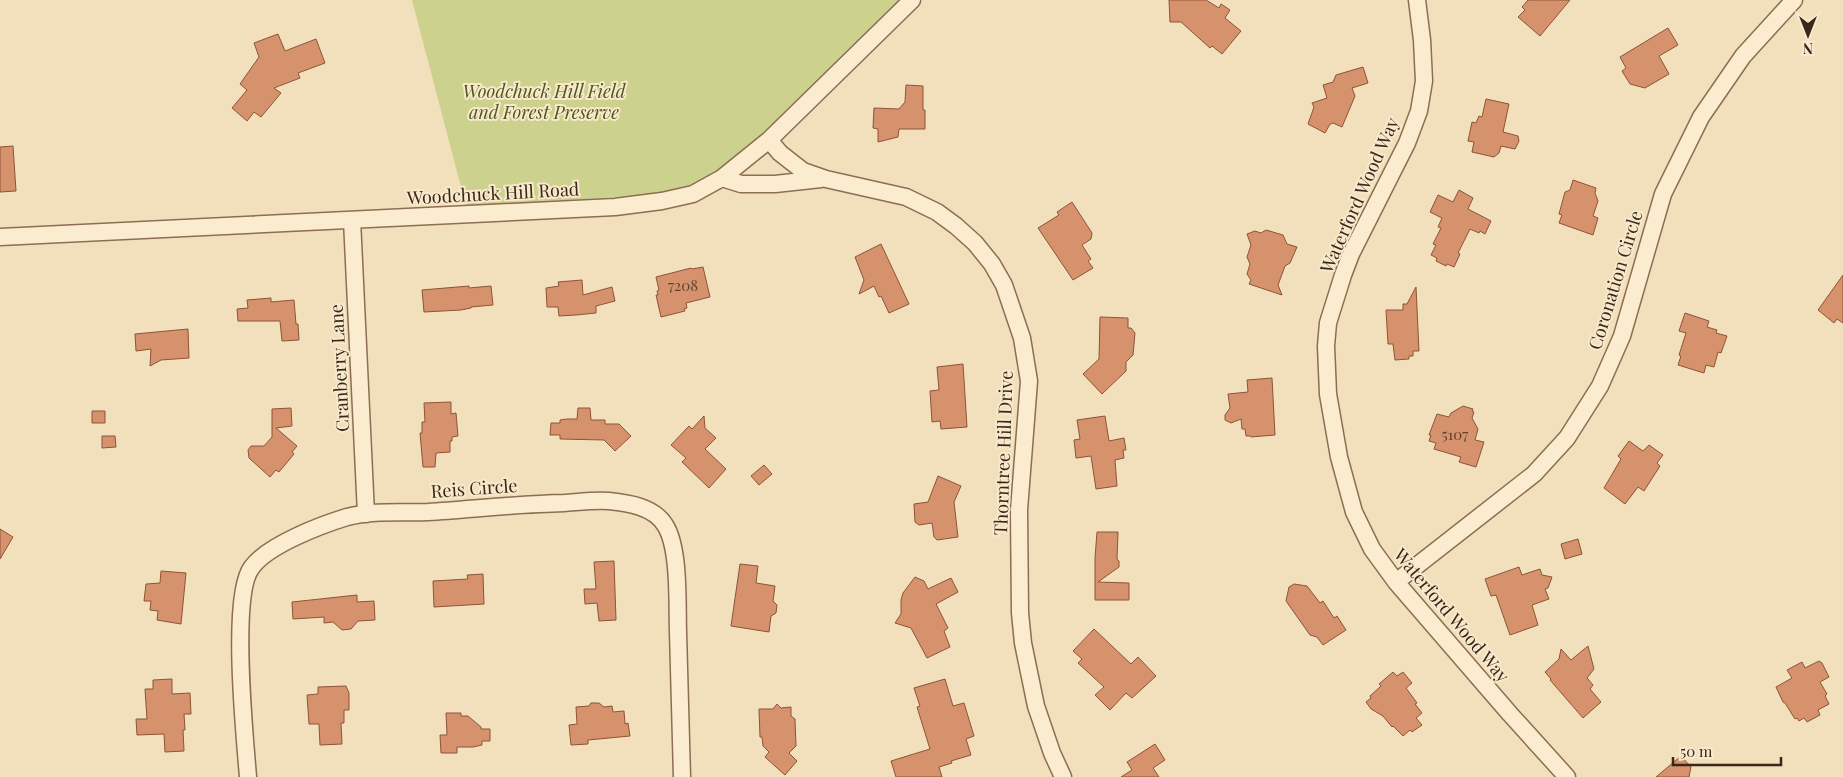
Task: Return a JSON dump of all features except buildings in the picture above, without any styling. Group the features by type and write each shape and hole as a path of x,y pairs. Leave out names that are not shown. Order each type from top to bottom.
{"street":[{"name":"Woodchuck Hill Road","path":"0,237 624,206 662,201 693,194 722,178 769,140 912,0"},
{"name":"Waterford Wood Way","path":"1417,0 1422,40 1424,81 1419,111 1407,143 1343,275 1328,323 1326,346 1328,394 1339,457 1354,512 1372,549 1396,582 1567,777"},
{"name":"Coronation Circle","path":"1396,582 1534,474 1567,438 1600,386 1622,336 1663,194 1701,117 1743,56 1794,0"},
{"name":"Thorntree Hill Drive","path":"769,140 792,164 803,171 826,179 906,197 937,212 975,243 992,264 1004,284 1022,338 1029,382 1019,510 1020,613 1023,642 1036,706 1052,753 1063,777"},
{"name":"Thorntree Hill Drive","path":"722,178 741,184 772,184 826,179"},
{"name":"Cranberry Lane","path":"352,220 366,514"},
{"name":"Reis Circle","path":"248,777 243,708 240,614 244,580 252,566 274,549 304,533 349,517 366,514 608,501 642,507 651,512 665,524 672,542 676,582 682,777"}],"green space":[{"name":"Woodchuck Hill Field and Forest Preserve","path":"412,0 901,0 764,134 716,172 690,186 652,195 466,206"}]}
